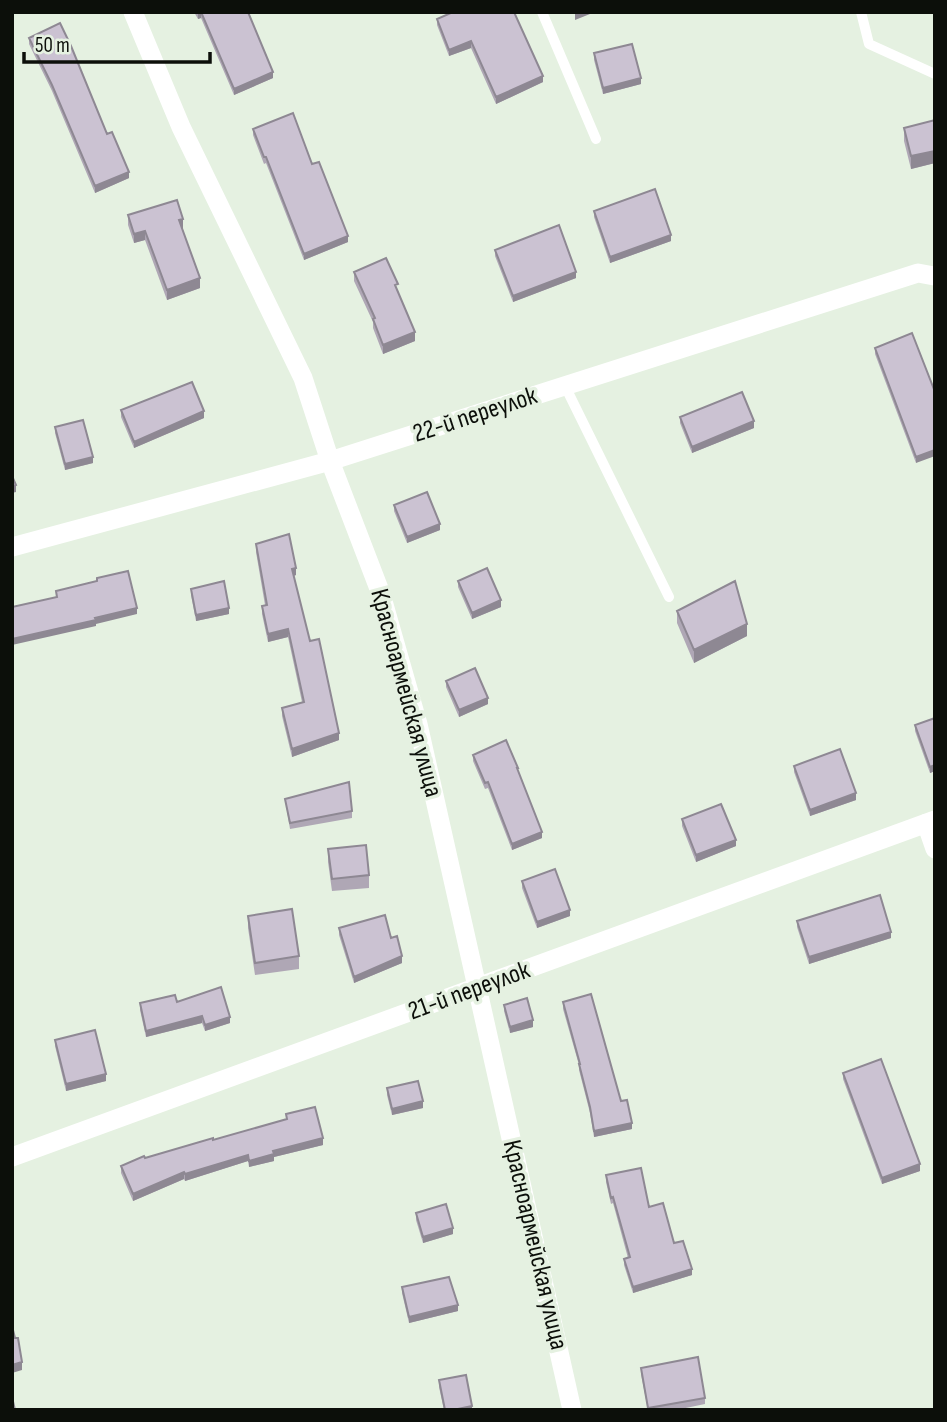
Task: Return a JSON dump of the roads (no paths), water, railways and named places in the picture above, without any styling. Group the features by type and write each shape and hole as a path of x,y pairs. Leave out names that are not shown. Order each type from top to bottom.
{"street":[{"name":"Красноармейская улица","path":"133,12 181,127 303,378 330,461 381,594 418,724 572,1410"},
{"name":"22-й переулок","path":"12,547 330,461 918,273 934,276"},
{"name":"21-й переулок","path":"12,1157 930,822 935,849"}],"lane":[{"path":"542,12 596,139"},
{"path":"861,12 869,44 935,74"},
{"path":"565,386 669,597"}]}
